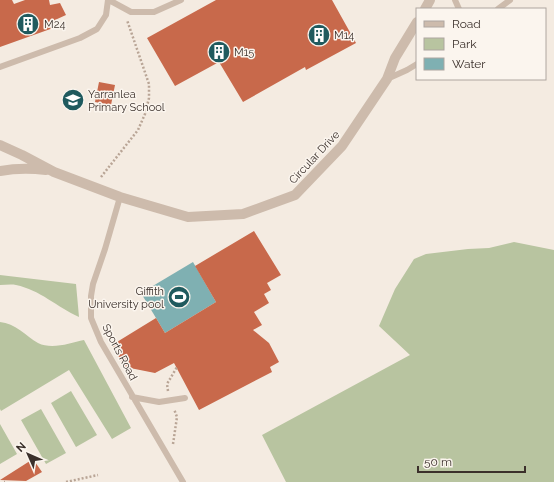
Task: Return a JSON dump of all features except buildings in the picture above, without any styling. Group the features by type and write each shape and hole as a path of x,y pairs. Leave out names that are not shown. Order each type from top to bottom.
{"street":[{"name":"Circular Drive","path":"0,145 54,172 120,197 188,217 243,214 295,195 342,146 387,79 395,58 416,24"},
{"name":"Circular Drive","path":"0,171 30,168 54,172"}],"lane":[{"path":"0,67 80,38 97,29 106,15 109,0 132,12 154,12 181,0"},
{"path":"499,8 510,0"},
{"path":"387,79 416,65"},
{"name":"Sports Road","path":"120,197 106,249 93,284 91,318 101,342 183,482"},
{"path":"132,397 159,402 185,398"}],"path":[{"path":"94,187 107,168 138,130 145,114 149,98 149,84 123,7"},
{"path":"173,444 177,417"},
{"path":"66,482 98,475"}],"green space":[{"path":"514,242 554,250 554,482 286,482 262,435 410,355 379,326 395,289 414,259 426,254 489,248"},
{"path":"0,275 76,284 79,317 25,287 16,285 0,285"},
{"path":"0,322 15,327 43,345 55,346 84,340 131,428 112,439 69,370 1,411"},
{"path":"71,391 97,435 76,447 51,403"},
{"path":"41,409 66,453 46,464 21,420"},
{"path":"0,424 17,454 0,464"}],"water":[{"name":"Giffith University pool","path":"193,262 216,302 165,333 141,293"}],"place":[{"name":"M24","path":"28,24"},
{"name":"M14","path":"319,35"},
{"name":"M15","path":"219,52"},
{"name":"Yarranlea Primary School","path":"73,100"},
{"name":"Giffith University pool","path":"179,297"}]}
